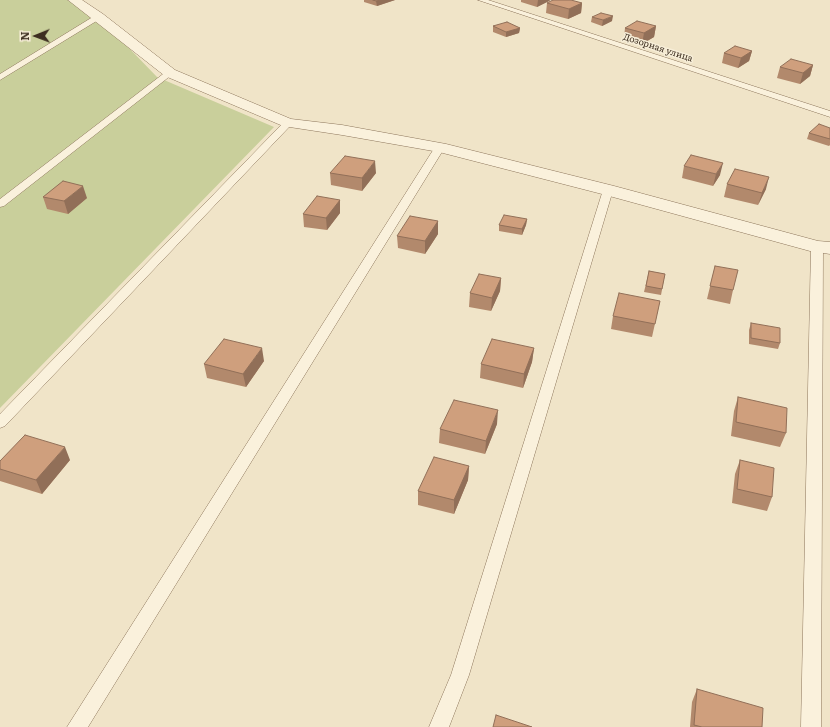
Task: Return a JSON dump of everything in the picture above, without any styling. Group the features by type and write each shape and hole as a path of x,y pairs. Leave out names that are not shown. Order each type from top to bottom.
{"street":[{"path":"74,0 99,17 170,73 288,123 342,130 440,147 823,247"}],"lane":[{"name":"Дозорная улица","path":"481,0 830,114"},
{"path":"0,78 99,17"},
{"path":"0,204 170,73"},
{"path":"0,423 288,123"},
{"path":"77,727 440,147"},
{"path":"439,727 460,674 608,190"},
{"path":"811,727 823,247"}],"green space":[{"path":"0,0 74,0 99,17 157,77 274,127 0,408"}],"building":[{"path":"553,0 571,0 582,3 569,9 547,3"},
{"path":"601,13 613,16 603,20 592,17"},
{"path":"637,21 656,26 644,33 625,28"},
{"path":"507,22 520,28 506,32 493,26"},
{"path":"735,46 752,51 741,58 724,53"},
{"path":"791,59 813,65 803,73 780,67"},
{"path":"819,124 830,128 830,139 809,133"},
{"path":"691,155 723,163 716,174 684,166"},
{"path":"345,156 375,161 362,178 330,173"},
{"path":"735,169 769,177 762,193 727,184"},
{"path":"63,181 83,186 64,201 43,197"},
{"path":"317,196 340,200 326,218 303,214"},
{"path":"504,215 527,219 522,229 499,225"},
{"path":"410,216 438,221 425,241 397,236"},
{"path":"715,266 738,270 733,290 710,286"},
{"path":"649,271 665,274 662,289 646,286"},
{"path":"479,274 501,278 492,298 470,293"},
{"path":"619,293 660,301 655,324 613,316"},
{"path":"751,323 780,328 780,343 751,338"},
{"path":"224,339 262,348 243,374 204,364"},
{"path":"492,339 534,348 524,374 481,364"},
{"path":"738,397 787,408 786,433 736,422"},
{"path":"454,400 498,410 486,441 440,429"},
{"path":"25,435 65,447 36,480 0,469 0,461"},
{"path":"434,457 469,466 454,500 418,491"},
{"path":"740,460 774,468 772,497 737,489"},
{"path":"697,689 763,708 762,727 702,727 694,725"},
{"path":"496,715 532,727 493,727"}]}
